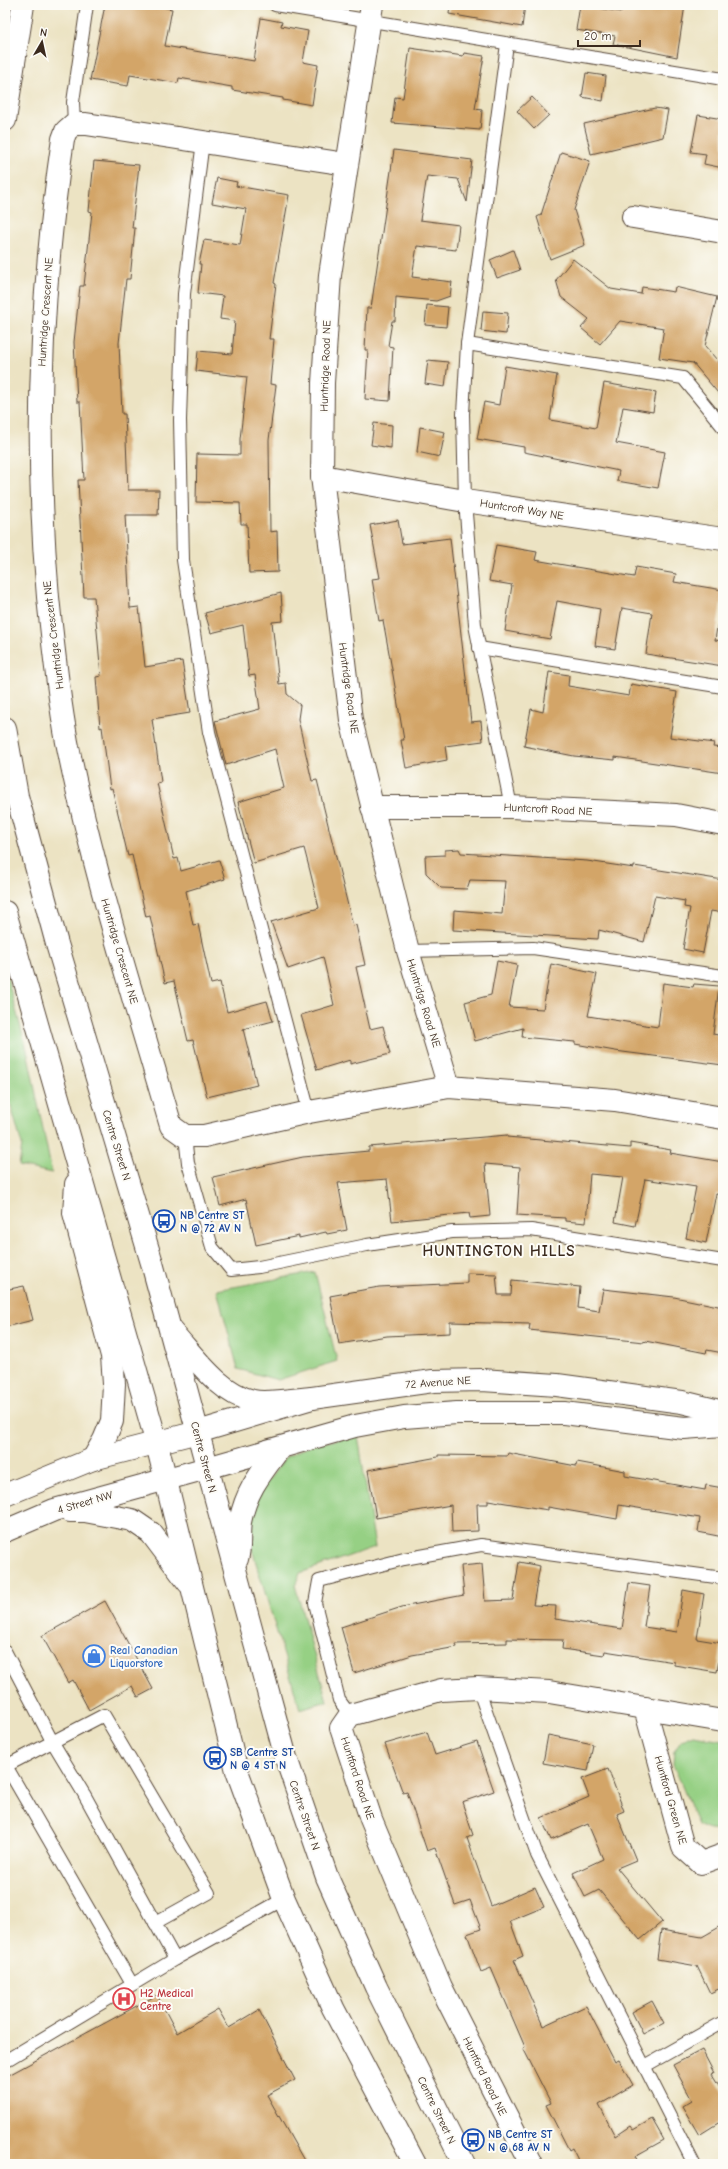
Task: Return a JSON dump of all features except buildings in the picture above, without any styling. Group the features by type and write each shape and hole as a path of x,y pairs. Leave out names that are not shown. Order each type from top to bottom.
{"street":[{"path":"5,120 23,5"},
{"name":"Huntridge Road NE","path":"370,13 330,275 323,383 322,476 351,720 408,951 449,1088"},
{"path":"74,124 86,124 203,141 346,164"},
{"name":"Huntridge Crescent NE","path":"74,124 66,131 63,139 42,334 39,436 42,525 53,648 67,740 92,851 171,1126 185,1136"},
{"path":"633,217 723,232"},
{"name":"Huntcroft Way NE","path":"322,476 465,500 723,539"},
{"name":"Centre Street N","path":"5,728 17,796 57,944 170,1330 286,1758 327,1877 376,1987 464,2164"},
{"name":"Huntcroft Road NE","path":"372,807 511,807 676,815 723,824"},
{"path":"5,912 158,1444 237,1772 284,1899 333,2008 415,2164"},
{"path":"185,1136 204,1136 309,1112 449,1088 615,1100 723,1118"},
{"path":"78,1170 74,1213 107,1331 113,1370 112,1421 104,1440 93,1459"},
{"path":"170,1330 222,1385 235,1394 254,1401 312,1398"},
{"name":"72 Avenue NE","path":"158,1444 312,1398 433,1381 482,1380 557,1385 682,1402 723,1412"},
{"path":"167,1478 355,1426 404,1417 457,1413 564,1413 684,1428 723,1425"},
{"path":"5,1496 93,1459 158,1444"},
{"path":"234,1568 240,1550 240,1524 250,1490 279,1448"},
{"name":"4 Street NW","path":"5,1531 54,1510 167,1478"},
{"path":"54,1510 85,1511 132,1520 151,1533 172,1563 191,1585"},
{"path":"350,1715 441,1690 478,1688 549,1692 723,1721"},
{"name":"Huntford Green NE","path":"645,1708 683,1847 701,1863 723,1855"},
{"name":"Huntford Road NE","path":"350,1715 341,1728 371,1819 441,1987 531,2164"}],"lane":[{"path":"74,124 73,102 87,5"},
{"path":"275,5 370,13 507,44 723,79"},
{"path":"507,44 467,344 463,414 465,500 475,625 511,807"},
{"path":"203,141 184,294 180,420 183,560 209,732 309,1112"},
{"path":"467,344 683,378 723,427"},
{"path":"479,648 723,687"},
{"path":"408,951 533,948 723,976"},
{"path":"185,1136 188,1163 212,1247 231,1270 259,1267 367,1245 452,1232 531,1230 723,1261"},
{"path":"350,1715 339,1700 316,1603 319,1581 404,1559 481,1545 723,1578"},
{"path":"5,1650 52,1741 84,1794 175,1959"},
{"path":"478,1688 537,1855 694,2164"},
{"path":"132,1984 6,1765 104,1715 209,1893 155,1923"},
{"path":"5,2061 175,1959 284,1899"},
{"path":"645,2066 723,2022"}],"green space":[{"path":"5,970 27,1050 52,1173 19,1166 22,1145 5,1085"},
{"path":"315,1272 337,1361 278,1380 238,1369 217,1290"},
{"path":"358,1435 375,1547 300,1573 295,1585 327,1701 300,1709 251,1546 249,1523 252,1502 286,1457 308,1446"},
{"path":"693,1735 723,1740 723,1831 709,1830 698,1825 673,1764 674,1752 681,1740"}],"place":[{"name":"NB Centre ST N @ 72 AV N","path":"164,1221"},
{"name":"Real Canadian Liquorstore","path":"94,1656"},
{"name":"SB Centre ST N @ 4 ST N","path":"215,1758"},
{"name":"H2 Medical Centre","path":"124,1999"},
{"name":"NB Centre ST N @ 68 AV N","path":"473,2140"}],"district":[{"name":"HUNTINGTON HILLS","path":"499,1251"}]}
